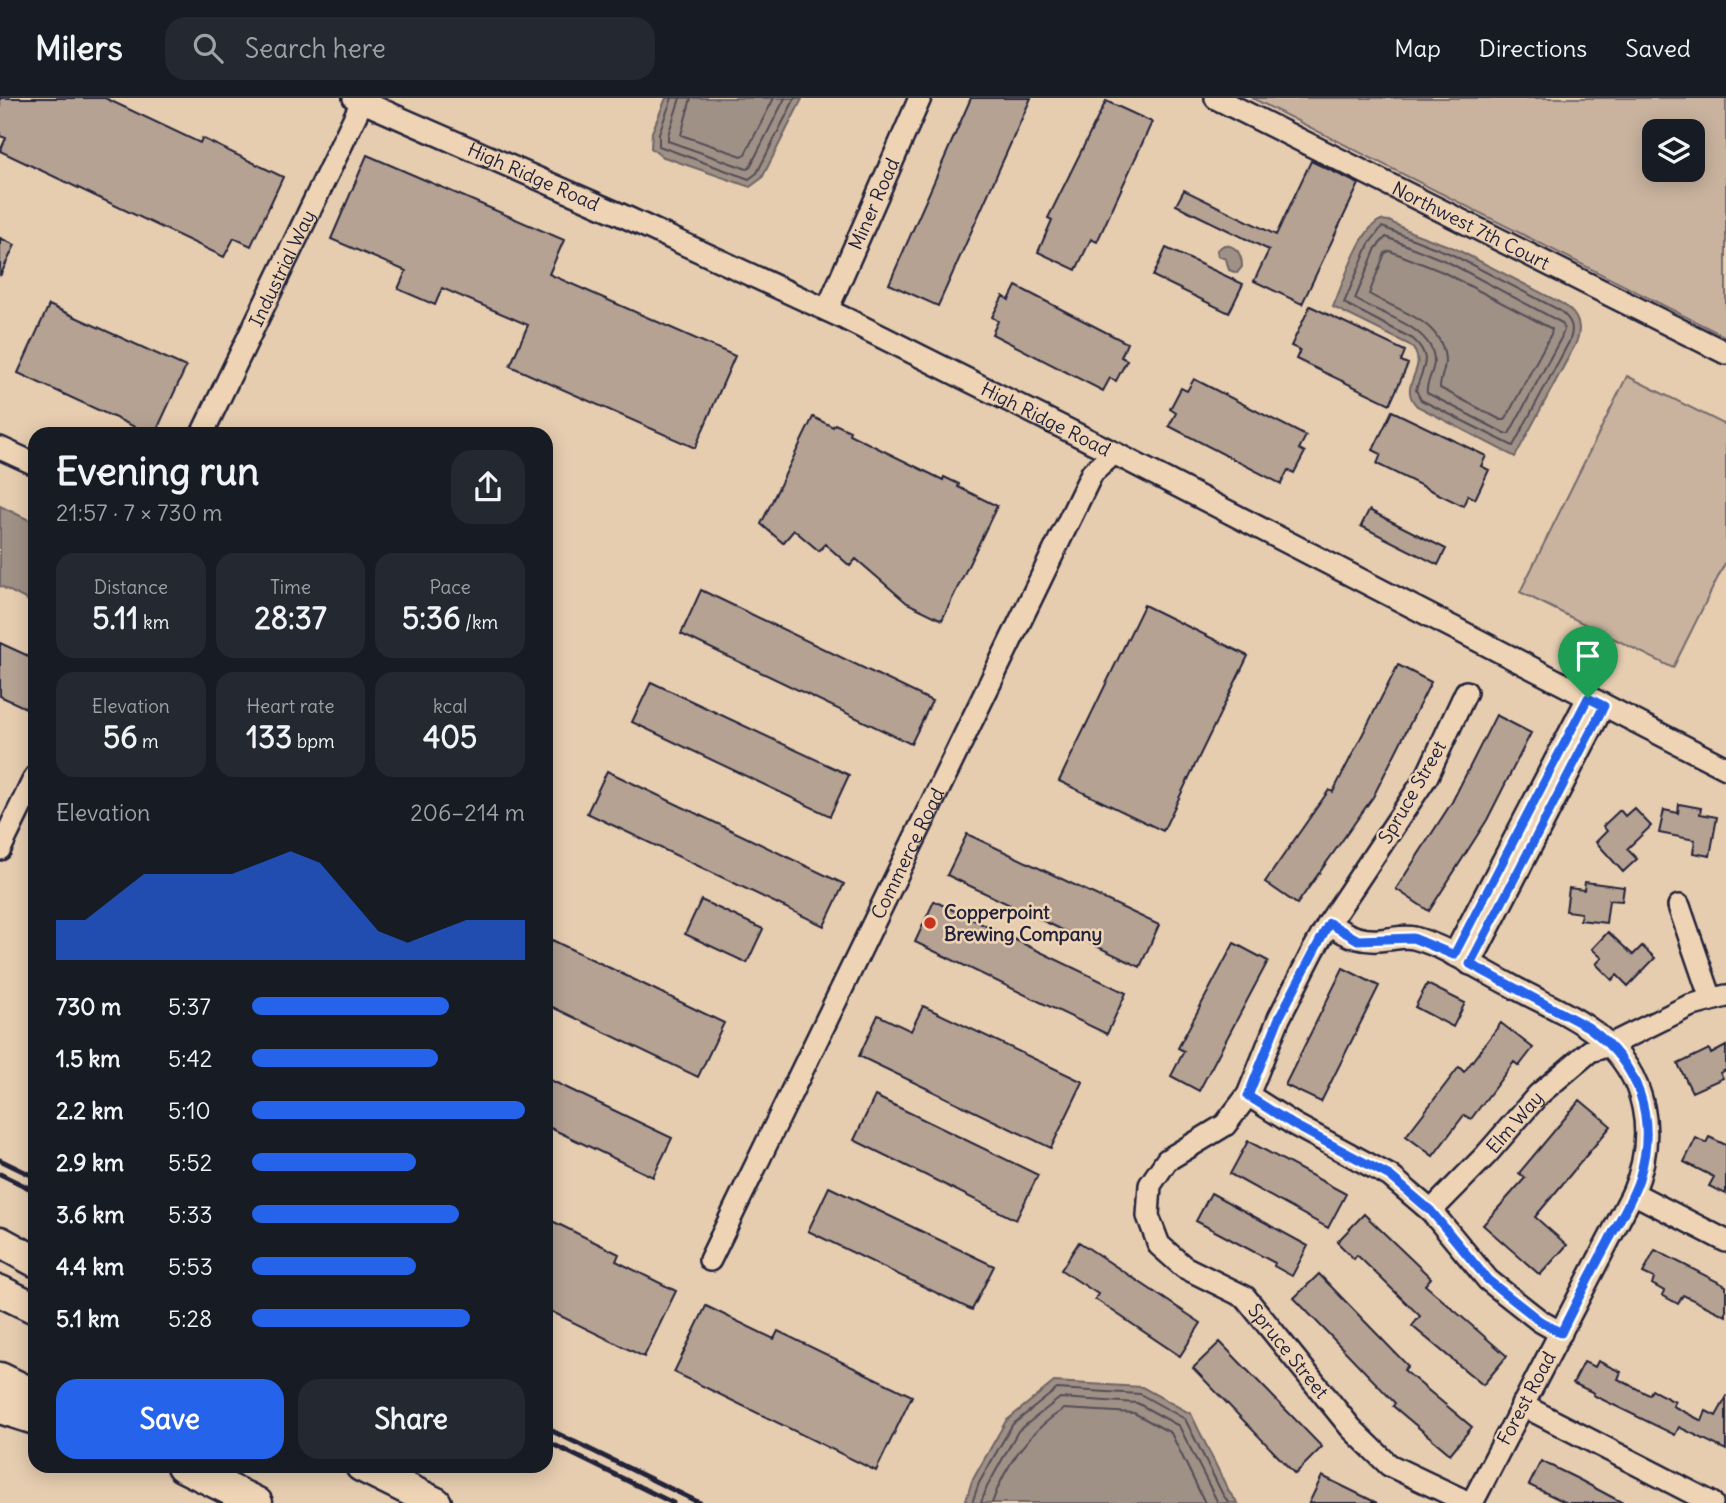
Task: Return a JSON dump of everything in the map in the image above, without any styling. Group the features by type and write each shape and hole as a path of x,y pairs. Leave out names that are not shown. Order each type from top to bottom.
{"highway":[{"path":"0,1242 28,1257"},
{"path":"0,1292 28,1305"},
{"path":"0,1378 28,1392"},
{"path":"0,1408 28,1417"},
{"path":"196,1473 257,1503"},
{"path":"375,1473 436,1503"}],"street":[{"name":"Miner Road","path":"827,310 920,98"},
{"name":"Northwest 7th Court","path":"1216,98 1726,353"},
{"name":"High Ridge Road","path":"358,100 619,214 827,310 1114,453 1726,768"},
{"name":"Industrial Way","path":"205,427 358,100"},
{"path":"0,448 28,461"},
{"name":"Commerce Road","path":"710,1260 1092,473 1114,453"},
{"name":"Spruce Street","path":"1466,692 1427,776 1329,923 1279,1018 1248,1096 1225,1125 1167,1160 1150,1185 1148,1216 1159,1245 1184,1267 1245,1297 1351,1427 1389,1465 1470,1503"},
{"path":"1462,960 1596,702"},
{"path":"0,849 28,791"},
{"path":"1679,906 1718,998"},
{"name":"Forest Road","path":"1329,923 1358,940 1413,938 1462,960 1588,1027 1610,1045 1623,1061 1637,1085 1645,1112 1645,1153 1633,1193 1470,1503"},
{"name":"Elm Way","path":"1431,1211 1486,1155 1538,1095 1590,1051 1610,1045 1689,1006 1718,998"},
{"path":"1248,1096 1306,1132 1390,1176 1431,1211 1488,1280 1540,1321 1561,1333"},
{"path":"1633,1193 1726,1241"},
{"path":"1522,1405 1712,1503"}],"shaded area":[{"path":"1252,98 1726,98 1726,337"},
{"path":"1627,376 1726,425 1726,561 1673,668 1520,592"}],"water":[{"path":"666,98 802,99 762,178 750,187 661,156 651,148 652,132"},
{"path":"1381,220 1454,248 1563,304 1576,318 1579,333 1575,345 1515,457 1417,406 1411,398 1410,390 1418,361 1410,345 1333,307 1359,246 1373,225"},
{"path":"1224,245 1232,247 1240,255 1242,267 1237,273 1229,270 1226,259 1218,256 1217,250"},
{"path":"0,506 28,520 28,600 0,586"},
{"path":"1054,1382 1142,1387 1191,1414 1229,1492 1238,1503 965,1503 972,1481 1006,1421"}],"building":[{"path":"0,98 105,98 200,143 202,138 283,177 251,246 234,238 224,257 0,151 6,138 0,136"},
{"path":"971,98 1031,98 938,306 889,284"},
{"path":"1106,101 1152,122 1097,242 1091,239 1076,270 1038,252 1052,220 1048,218"},
{"path":"367,155 564,240 549,274 735,356 695,448 510,366 528,325 442,288 435,305 398,289 406,271 331,239"},
{"path":"1311,161 1359,184 1302,304 1254,281 1269,250 1176,205 1184,190 1276,235"},
{"path":"0,238 15,245 0,276"},
{"path":"1166,248 1243,284 1229,313 1153,276"},
{"path":"1016,286 1127,343 1121,357 1127,360 1116,381 1110,378 1103,391 992,334 998,321 992,317 1003,296 1009,300"},
{"path":"49,305 186,367 158,427 135,427 18,373"},
{"path":"1310,306 1405,351 1401,361 1408,364 1390,404 1296,359 1300,350 1291,346"},
{"path":"1194,379 1306,436 1299,449 1305,452 1294,473 1288,470 1281,484 1169,426 1176,413 1170,409 1181,388 1187,391"},
{"path":"1392,411 1486,456 1481,466 1489,470 1475,499 1468,495 1463,506 1377,464 1381,454 1373,450"},
{"path":"813,417 833,427 835,424 850,431 849,434 943,480 944,477 959,484 958,487 997,506 942,620 907,603 856,559 850,566 825,544 819,551 794,530 783,543 761,524"},
{"path":"1369,510 1446,549 1438,565 1361,526"},
{"path":"701,590 932,701 911,744 681,634"},
{"path":"1144,605 1248,656 1163,831 1059,781"},
{"path":"0,643 28,656 28,709 0,696"},
{"path":"1398,665 1431,682 1373,797 1297,904 1265,882 1329,790 1333,792"},
{"path":"651,682 849,775 830,816 632,722"},
{"path":"1496,715 1531,733 1487,820 1429,911 1396,889 1452,802"},
{"path":"607,771 844,884 824,926 587,813"},
{"path":"1679,804 1701,808 1700,814 1717,817 1710,856 1693,853 1695,840 1659,833 1664,810 1678,813"},
{"path":"1634,808 1651,826 1627,849 1637,859 1623,872 1596,842 1607,831 1603,826 1620,810 1625,816"},
{"path":"967,834 1159,925 1140,967 947,875"},
{"path":"1585,882 1624,887 1622,901 1609,900 1606,923 1580,920 1581,913 1566,911 1569,888 1584,890"},
{"path":"701,900 763,929 747,963 685,934"},
{"path":"934,901 1126,993 1107,1034 915,942"},
{"path":"1608,932 1633,955 1642,946 1655,958 1628,986 1617,975 1612,980 1596,964 1602,958 1592,949"},
{"path":"553,940 724,1023 698,1077 553,1007"},
{"path":"1234,943 1268,961 1199,1091 1171,1076 1184,1051 1178,1048"},
{"path":"1343,968 1379,986 1321,1102 1285,1085"},
{"path":"1427,984 1465,1003 1453,1027 1415,1007"},
{"path":"923,1006 1083,1082 1051,1148 859,1056 878,1015 911,1031"},
{"path":"1501,1023 1533,1048 1519,1066 1514,1062 1471,1119 1464,1115 1433,1156 1406,1136 1459,1067 1464,1072"},
{"path":"1726,1046 1726,1070 1720,1073 1723,1078 1692,1092 1678,1064 1709,1049 1711,1054"},
{"path":"553,1081 672,1138 653,1177 553,1129"},
{"path":"875,1096 1038,1175 1016,1220 854,1140"},
{"path":"1580,1100 1611,1126 1535,1217 1567,1245 1540,1275 1483,1225 1525,1178 1519,1173"},
{"path":"1709,1137 1726,1145 1726,1194 1709,1186 1714,1177 1684,1162 1696,1138 1706,1143"},
{"path":"1248,1141 1346,1194 1328,1228 1230,1174"},
{"path":"829,1187 994,1266 972,1310 808,1231"},
{"path":"1211,1193 1308,1246 1292,1276 1274,1266 1275,1263 1196,1221"},
{"path":"1364,1214 1431,1278 1425,1285 1507,1356 1483,1385 1412,1326 1420,1316 1357,1255 1354,1259 1337,1242"},
{"path":"553,1221 619,1254 616,1261 676,1291 644,1357 553,1312"},
{"path":"1079,1242 1201,1323 1180,1356 1095,1299 1098,1294 1061,1270"},
{"path":"1655,1250 1726,1286 1726,1316 1683,1295 1678,1304 1662,1295 1664,1291 1652,1284 1654,1278 1643,1273"},
{"path":"1319,1274 1408,1366 1404,1370 1472,1427 1450,1454 1393,1406 1395,1403 1294,1298"},
{"path":"706,1306 774,1339 778,1331 912,1396 876,1471 674,1372"},
{"path":"1220,1342 1322,1447 1295,1474 1193,1368"},
{"path":"1598,1361 1621,1372 1618,1379 1649,1395 1652,1390 1675,1402 1673,1406 1702,1421 1706,1411 1716,1416 1726,1398 1726,1450 1679,1427 1675,1435 1573,1383 1584,1362 1595,1367"},
{"path":"1541,1461 1623,1503 1567,1503 1529,1485"},
{"path":"1322,1476 1377,1503 1309,1503"}],"railway":[{"path":"0,1160 28,1174"},
{"path":"0,1174 28,1188"},
{"path":"553,1431 700,1503"},
{"path":"553,1444 673,1503"}],"place":[{"name":"Copperpoint Brewing Company","path":"930,923"}],"route":[{"path":"1588,698 1604,706 1470,964 1599,1035 1623,1061 1642,1098 1647,1139 1639,1180 1561,1333 1540,1321 1488,1280 1431,1211 1390,1176 1294,1125 1248,1096 1279,1018 1329,923 1358,940 1413,938 1454,955 1588,698"}]}
